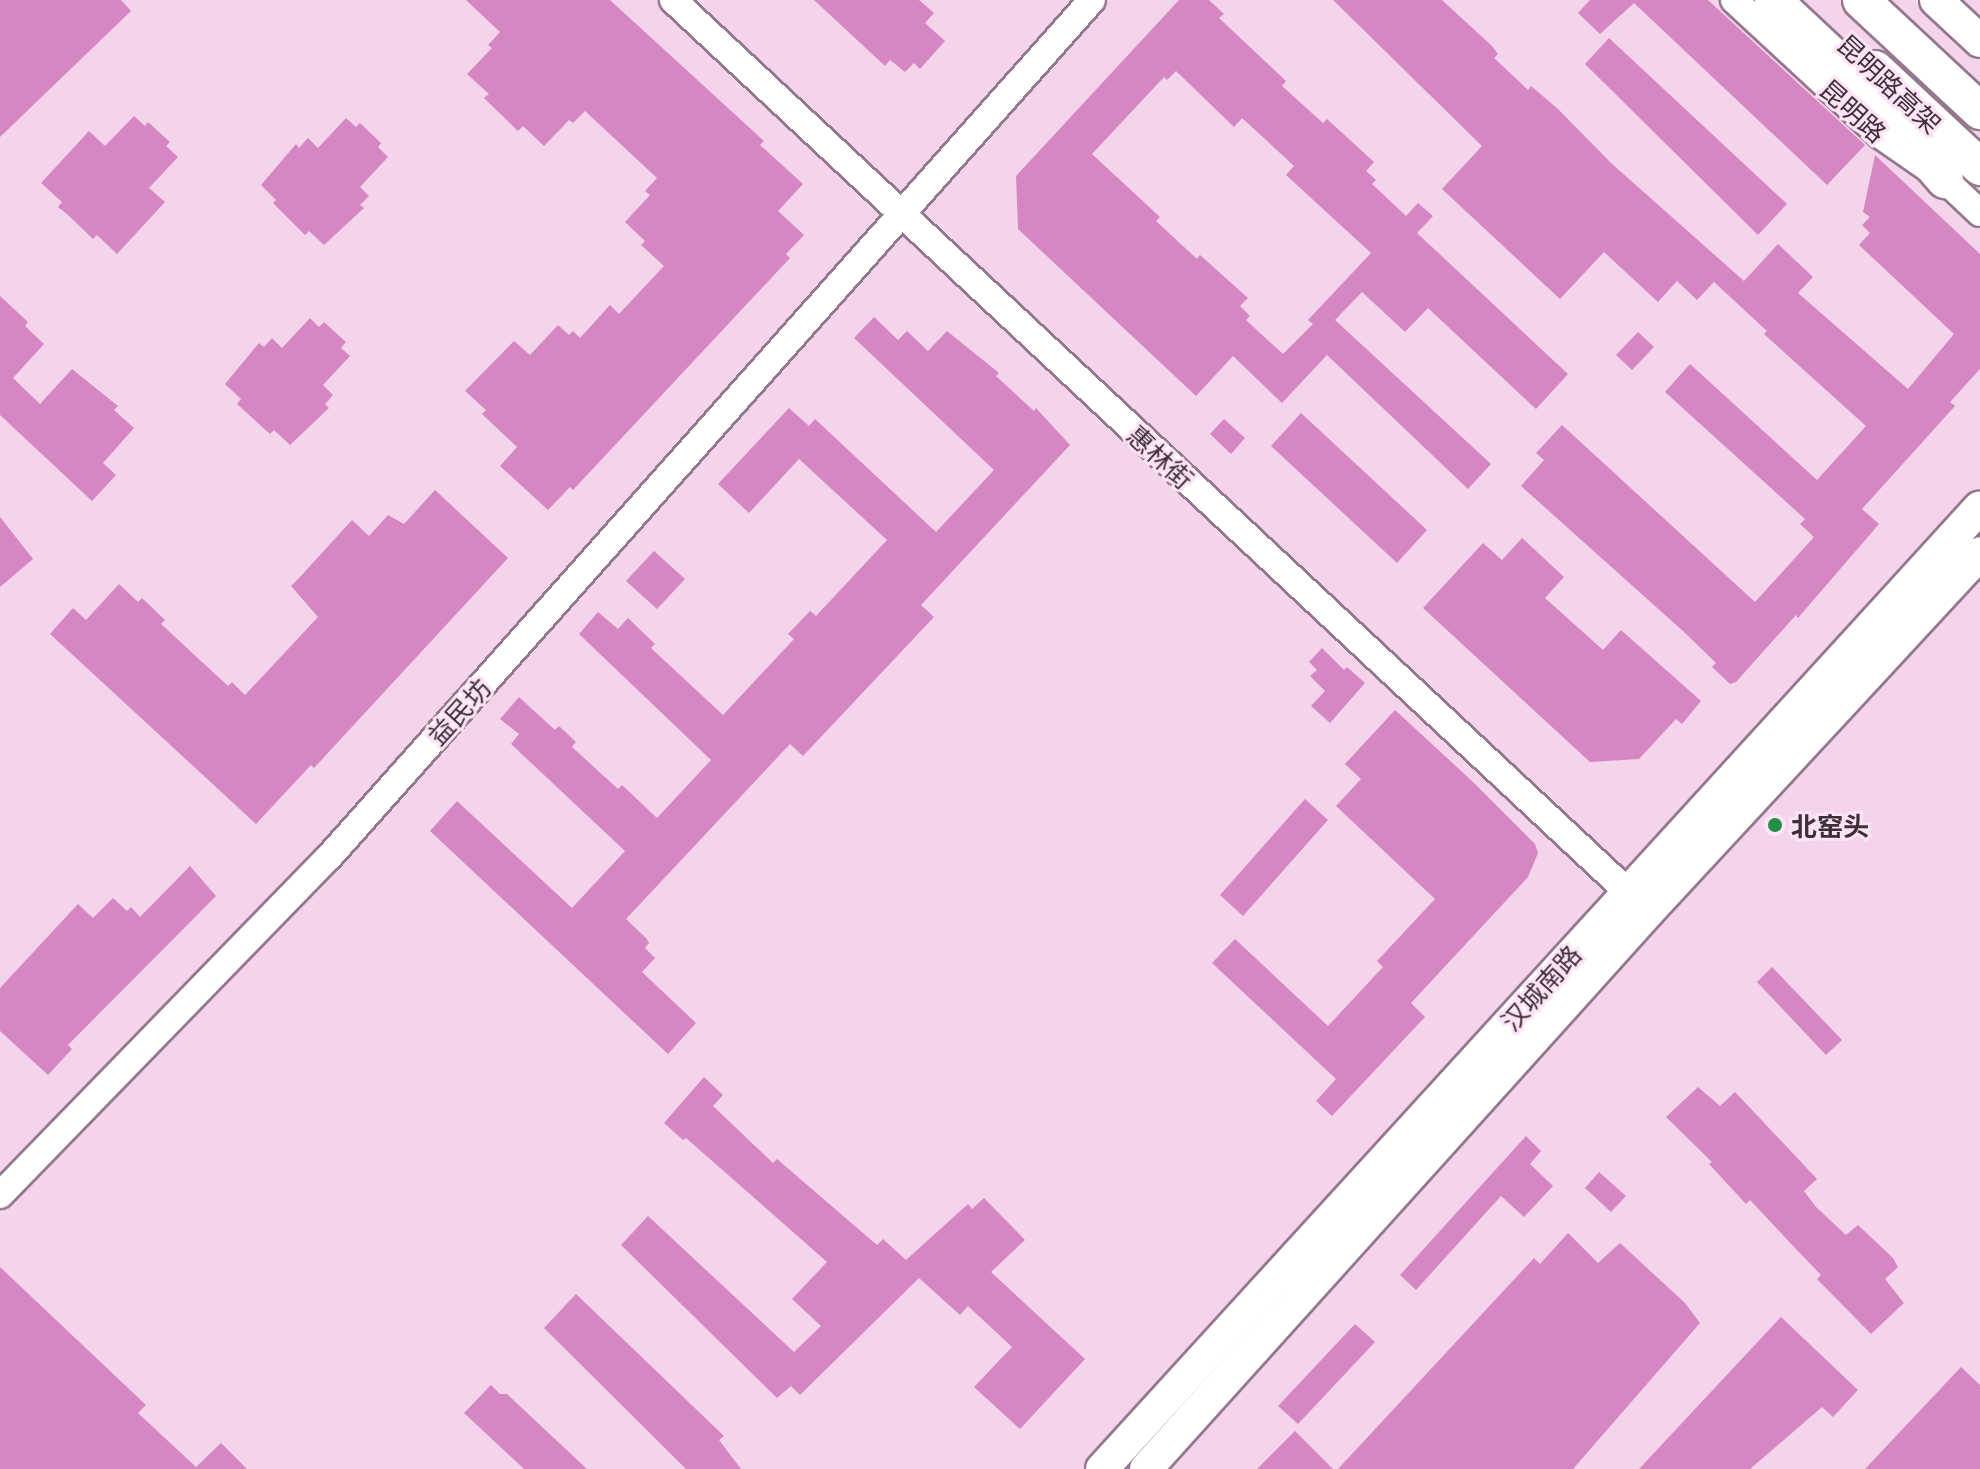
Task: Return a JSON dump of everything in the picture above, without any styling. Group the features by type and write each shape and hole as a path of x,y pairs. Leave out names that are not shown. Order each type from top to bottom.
{"highway":[{"path":"1773,0 1855,77 1945,180"},
{"name":"昆明路高架","path":"1801,0 1980,167"},
{"name":"昆明路高架","path":"1861,0 1980,111"}],"main road":[{"path":"1936,0 1980,41"},
{"name":"汉城南路","path":"1146,1469 1980,507"},
{"name":"汉城南路","path":"1102,1469 1638,901 1980,553"}],"street":[{"name":"惠林街","path":"673,0 1638,901"},
{"name":"益民坊","path":"0,1195 329,857 1092,0"},
{"name":"昆明路","path":"1734,0 1880,135 1945,180 1980,213"}],"building":[{"path":"0,0 121,0 131,11 0,137"},
{"path":"466,0 610,0 764,141 760,145 803,184 778,211 804,235 786,254 790,258 573,490 570,487 548,510 500,466 517,447 482,414 486,410 465,391 514,341 530,355 558,325 569,335 573,331 580,338 610,305 619,314 664,266 641,245 645,241 625,222 650,195 645,191 657,178 585,111 573,123 569,120 544,146 523,126 518,131 484,98 489,94 467,74 492,48 488,45 500,32"},
{"path":"814,0 919,0 934,13 925,23 945,41 920,69 914,63 905,72 890,60 885,66"},
{"path":"1179,0 1209,0 1224,14 1219,18 1286,81 1282,86 1323,123 1327,119 1374,162 1366,171 1376,180 1372,184 1406,216 1418,203 1433,216 1417,233 1568,374 1536,409 1428,308 1405,332 1362,292 1335,320 1491,464 1468,489 1327,355 1282,403 1233,356 1196,396 1018,229 1016,176","holes":["1176,71 1234,127 1242,118 1265,139 1294,166 1286,175 1371,253 1308,320 1313,324 1283,354 1246,320 1250,316 1240,306 1248,298 1200,255 1197,259 1156,221 1160,217 1092,154 1164,77 1167,80"]},
{"path":"1333,0 1442,0 1492,46 1498,54 1494,58 1528,90 1531,86 1558,109 1611,163 1744,281 1778,244 1813,277 1798,293 1908,389 1954,334 1859,245 1870,233 1862,225 1870,217 1863,212 1875,155 1980,254 1980,369 1950,402 1955,406 1862,509 1879,524 1798,618 1796,615 1736,682 1730,684 1712,667 1716,663 1684,632 1521,486 1544,460 1536,453 1562,425 1755,602 1814,537 1800,524 1805,519 1665,392 1690,364 1817,480 1866,426 1764,334 1767,331 1714,282 1697,300 1677,281 1658,302 1604,252 1560,299 1442,189 1482,146"},
{"path":"1590,0 1708,0 1865,145 1827,185 1634,3 1600,34 1578,13"},
{"path":"1609,38 1787,204 1758,235 1585,64"},
{"path":"134,116 145,126 148,122 170,142 166,146 178,157 149,188 165,202 117,254 97,235 93,239 58,207 62,202 41,183 89,131 105,146"},
{"path":"346,118 356,127 360,123 381,143 378,147 388,157 360,187 369,196 360,205 364,208 324,245 309,231 305,235 273,203 276,200 261,185 296,144 299,148 308,138 318,148"},
{"path":"0,296 28,322 25,326 44,344 13,378 40,404 72,369 118,406 114,410 134,428 103,463 116,475 92,501 0,415"},
{"path":"874,317 898,340 907,331 928,351 947,331 999,373 996,376 1034,411 1036,408 1070,445 921,605 934,617 803,756 790,744 626,919 647,939 649,943 645,948 655,958 642,972 696,1023 668,1054 430,831 457,801 572,908 625,851 511,744 519,734 500,719 519,697 555,730 559,726 576,742 572,747 618,789 622,785 657,818 711,760 579,634 598,612 618,629 628,618 655,644 651,648 723,715 794,639 788,634 810,611 816,616 887,540 799,459 749,513 718,484 789,408 809,426 815,419 936,532 994,470 854,338"},
{"path":"310,318 319,327 324,322 346,342 341,348 350,356 323,385 333,395 325,404 329,408 290,445 274,430 270,434 237,404 241,399 225,384 259,343 264,347 272,338 282,348"},
{"path":"1638,332 1654,347 1632,370 1616,355"},
{"path":"1301,413 1427,530 1397,563 1271,446"},
{"path":"1224,419 1245,438 1231,454 1210,434"},
{"path":"435,490 508,558 314,768 311,765 256,824 50,634 73,608 86,620 119,584 138,602 142,598 165,620 161,624 228,686 232,682 245,695 318,617 291,586 352,520 369,536 388,515 404,524"},
{"path":"0,517 33,559 0,587"},
{"path":"1522,538 1564,577 1545,598 1603,650 1621,630 1701,701 1682,724 1676,719 1639,759 1590,762 1423,608 1483,543 1502,560"},
{"path":"654,551 685,579 657,609 626,581"},
{"path":"1322,648 1344,670 1347,667 1365,683 1330,723 1311,706 1325,691 1310,676 1317,670 1309,662"},
{"path":"1395,710 1535,844 1538,853 1528,877 1411,1003 1425,1017 1332,1116 1316,1101 1336,1079 1212,963 1235,939 1328,1026 1383,967 1377,961 1435,899 1336,806 1361,779 1345,764"},
{"path":"1305,799 1328,820 1243,916 1220,895"},
{"path":"190,866 216,896 68,1045 72,1049 48,1075 0,1031 0,988 78,904 93,918 113,898 127,911 131,907 140,917"},
{"path":"1772,967 1842,1040 1826,1055 1757,982"},
{"path":"704,1077 723,1095 713,1106 773,1163 777,1159 877,1245 883,1239 906,1260 968,1204 972,1209 984,1198 1025,1240 991,1272 1085,1359 1020,1429 974,1387 1012,1347 968,1306 960,1315 919,1278 800,1395 791,1386 777,1398 621,1245 648,1216 794,1352 821,1326 792,1299 827,1262 686,1138 683,1140 664,1123"},
{"path":"1698,1087 1720,1106 1735,1092 1817,1179 1804,1191 1816,1207 1846,1235 1858,1225 1893,1258 1898,1267 1885,1279 1904,1303 1871,1334 1817,1279 1821,1275 1750,1200 1746,1204 1709,1164 1712,1162 1666,1117"},
{"path":"1526,1136 1541,1151 1530,1164 1553,1186 1524,1217 1501,1196 1416,1290 1400,1275"},
{"path":"1599,1172 1626,1196 1611,1212 1585,1188"},
{"path":"1568,1233 1598,1263 1620,1243 1685,1303 1700,1323 1573,1469 1338,1469 1534,1258 1540,1264"},
{"path":"0,1267 146,1405 138,1413 196,1467 221,1443 247,1469 0,1469"},
{"path":"576,1294 724,1436 719,1440 741,1469 686,1469 544,1328"},
{"path":"1781,1317 1858,1390 1833,1417 1822,1407 1750,1469 1639,1469"},
{"path":"1355,1324 1375,1342 1298,1424 1278,1406"},
{"path":"1961,1367 1980,1385 1980,1469 1865,1469"},
{"path":"491,1385 500,1394 507,1394 587,1469 524,1469 464,1413"},
{"path":"1295,1431 1333,1469 1257,1469"}],"place":[{"name":"北窑头","path":"1775,825"}]}
